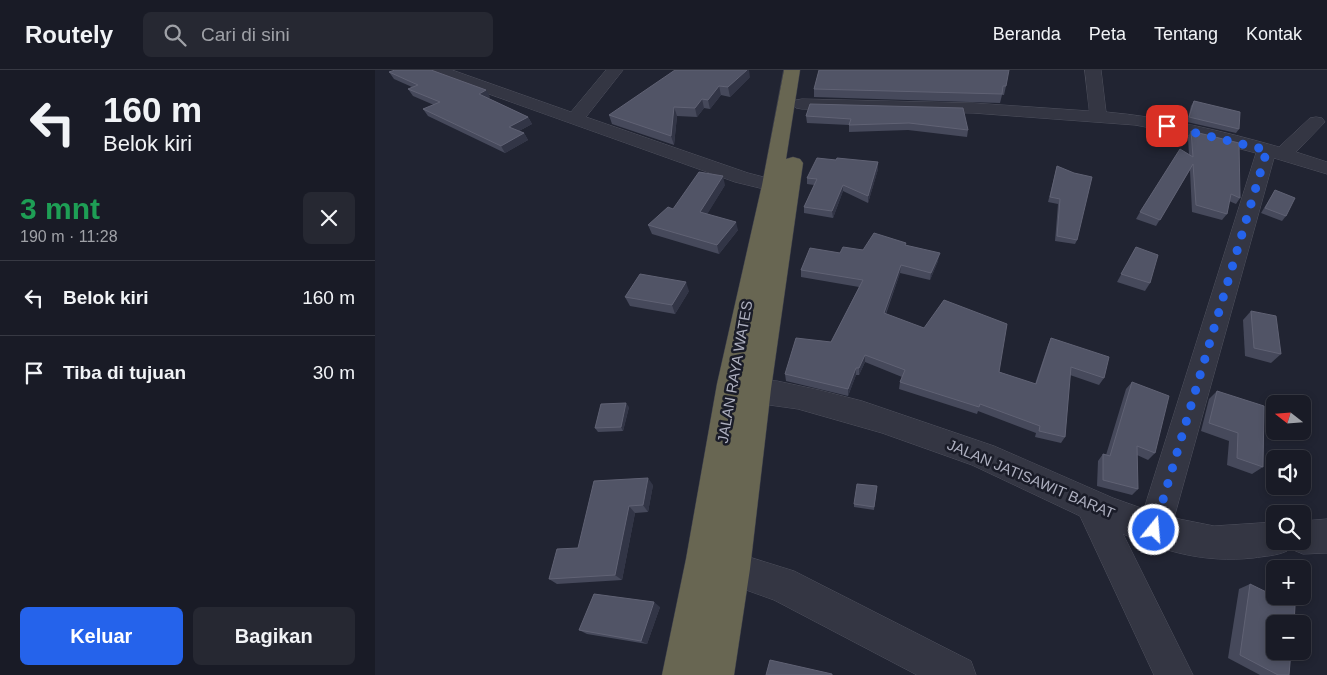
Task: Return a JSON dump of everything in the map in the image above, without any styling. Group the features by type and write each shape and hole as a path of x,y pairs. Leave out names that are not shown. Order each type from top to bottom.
{"highway":[{"name":"JALAN RAYA WATES","path":"715,675 733,569 744,390 765,213 772,185 792,70"},
{"name":"JALAN RAYA WATES","path":"681,675 703,559 744,390 802,104 807,70"}],"street":[{"path":"435,70 743,178 772,185"},
{"path":"575,119 615,70"},
{"path":"1093,70 1098,117"},
{"path":"802,104 973,108 1135,120 1183,129 1274,152 1327,168"},
{"path":"1154,530 1274,152 1316,122"},
{"name":"JALAN JATISAWIT BARAT","path":"744,390 803,398 853,411 931,437 1007,466 1093,506 1154,530 1209,543 1266,540"},
{"path":"1093,506 1174,675"},
{"path":"1311,537 1327,536"},
{"path":"733,569 781,584 957,675"}],"building":[{"path":"395,70 431,70 486,90 479,94 528,117 509,127 524,133 501,146 423,109 440,102 408,89 418,85 389,72"},
{"path":"675,70 747,70 728,87 719,86 708,100 702,99 695,108 674,107 671,136 609,115"},
{"path":"819,70 1009,70 1006,86 1003,86 1002,94 814,89"},
{"path":"1194,101 1240,112 1239,129 1189,117"},
{"path":"810,104 963,108 968,130 909,123 849,125 851,119 806,116"},
{"path":"1191,131 1239,143 1240,198 1231,194 1227,214 1196,205 1193,164 1160,220 1140,212 1180,149 1193,157"},
{"path":"817,158 878,162 868,196 843,185 832,211 804,207 817,179 807,178"},
{"path":"1057,166 1074,173 1092,177 1077,240 1057,236 1060,199 1050,197"},
{"path":"699,172 723,176 700,212 736,222 717,245 648,225 668,207 673,209"},
{"path":"1275,190 1295,198 1286,216 1265,208"},
{"path":"874,233 906,243 905,245 940,253 931,273 901,265 884,313 924,328 944,300 1007,324 999,372 1036,384 1051,338 1109,357 1104,378 1071,367 1065,437 1039,431 1040,426 980,404 979,407 900,382 905,370 865,355 859,368 856,368 848,389 785,374 796,338 831,342 863,280 801,270 810,248 840,253 843,247 863,250"},
{"path":"1136,247 1158,255 1150,283 1121,274"},
{"path":"640,274 686,282 672,305 625,297"},
{"path":"1251,311 1276,316 1281,354 1254,348"},
{"path":"1132,382 1169,396 1155,453 1137,446 1138,489 1103,480 1103,454 1110,456"},
{"path":"1217,391 1264,406 1263,467 1237,458 1238,433 1209,423"},
{"path":"626,403 621,427 595,428 601,404"},
{"path":"648,478 643,505 629,506 615,575 549,579 557,549 578,548 594,481"},
{"path":"857,484 877,486 874,507 854,504"},
{"path":"1250,584 1266,592 1266,605 1295,606 1294,615 1266,615 1266,660 1290,660 1289,675 1278,675 1240,655"},
{"path":"594,594 654,602 641,641 579,630"},
{"path":"770,660 832,674 832,675 766,675"}],"route":[{"path":"1154,530 1267,150 1167,126"}]}
